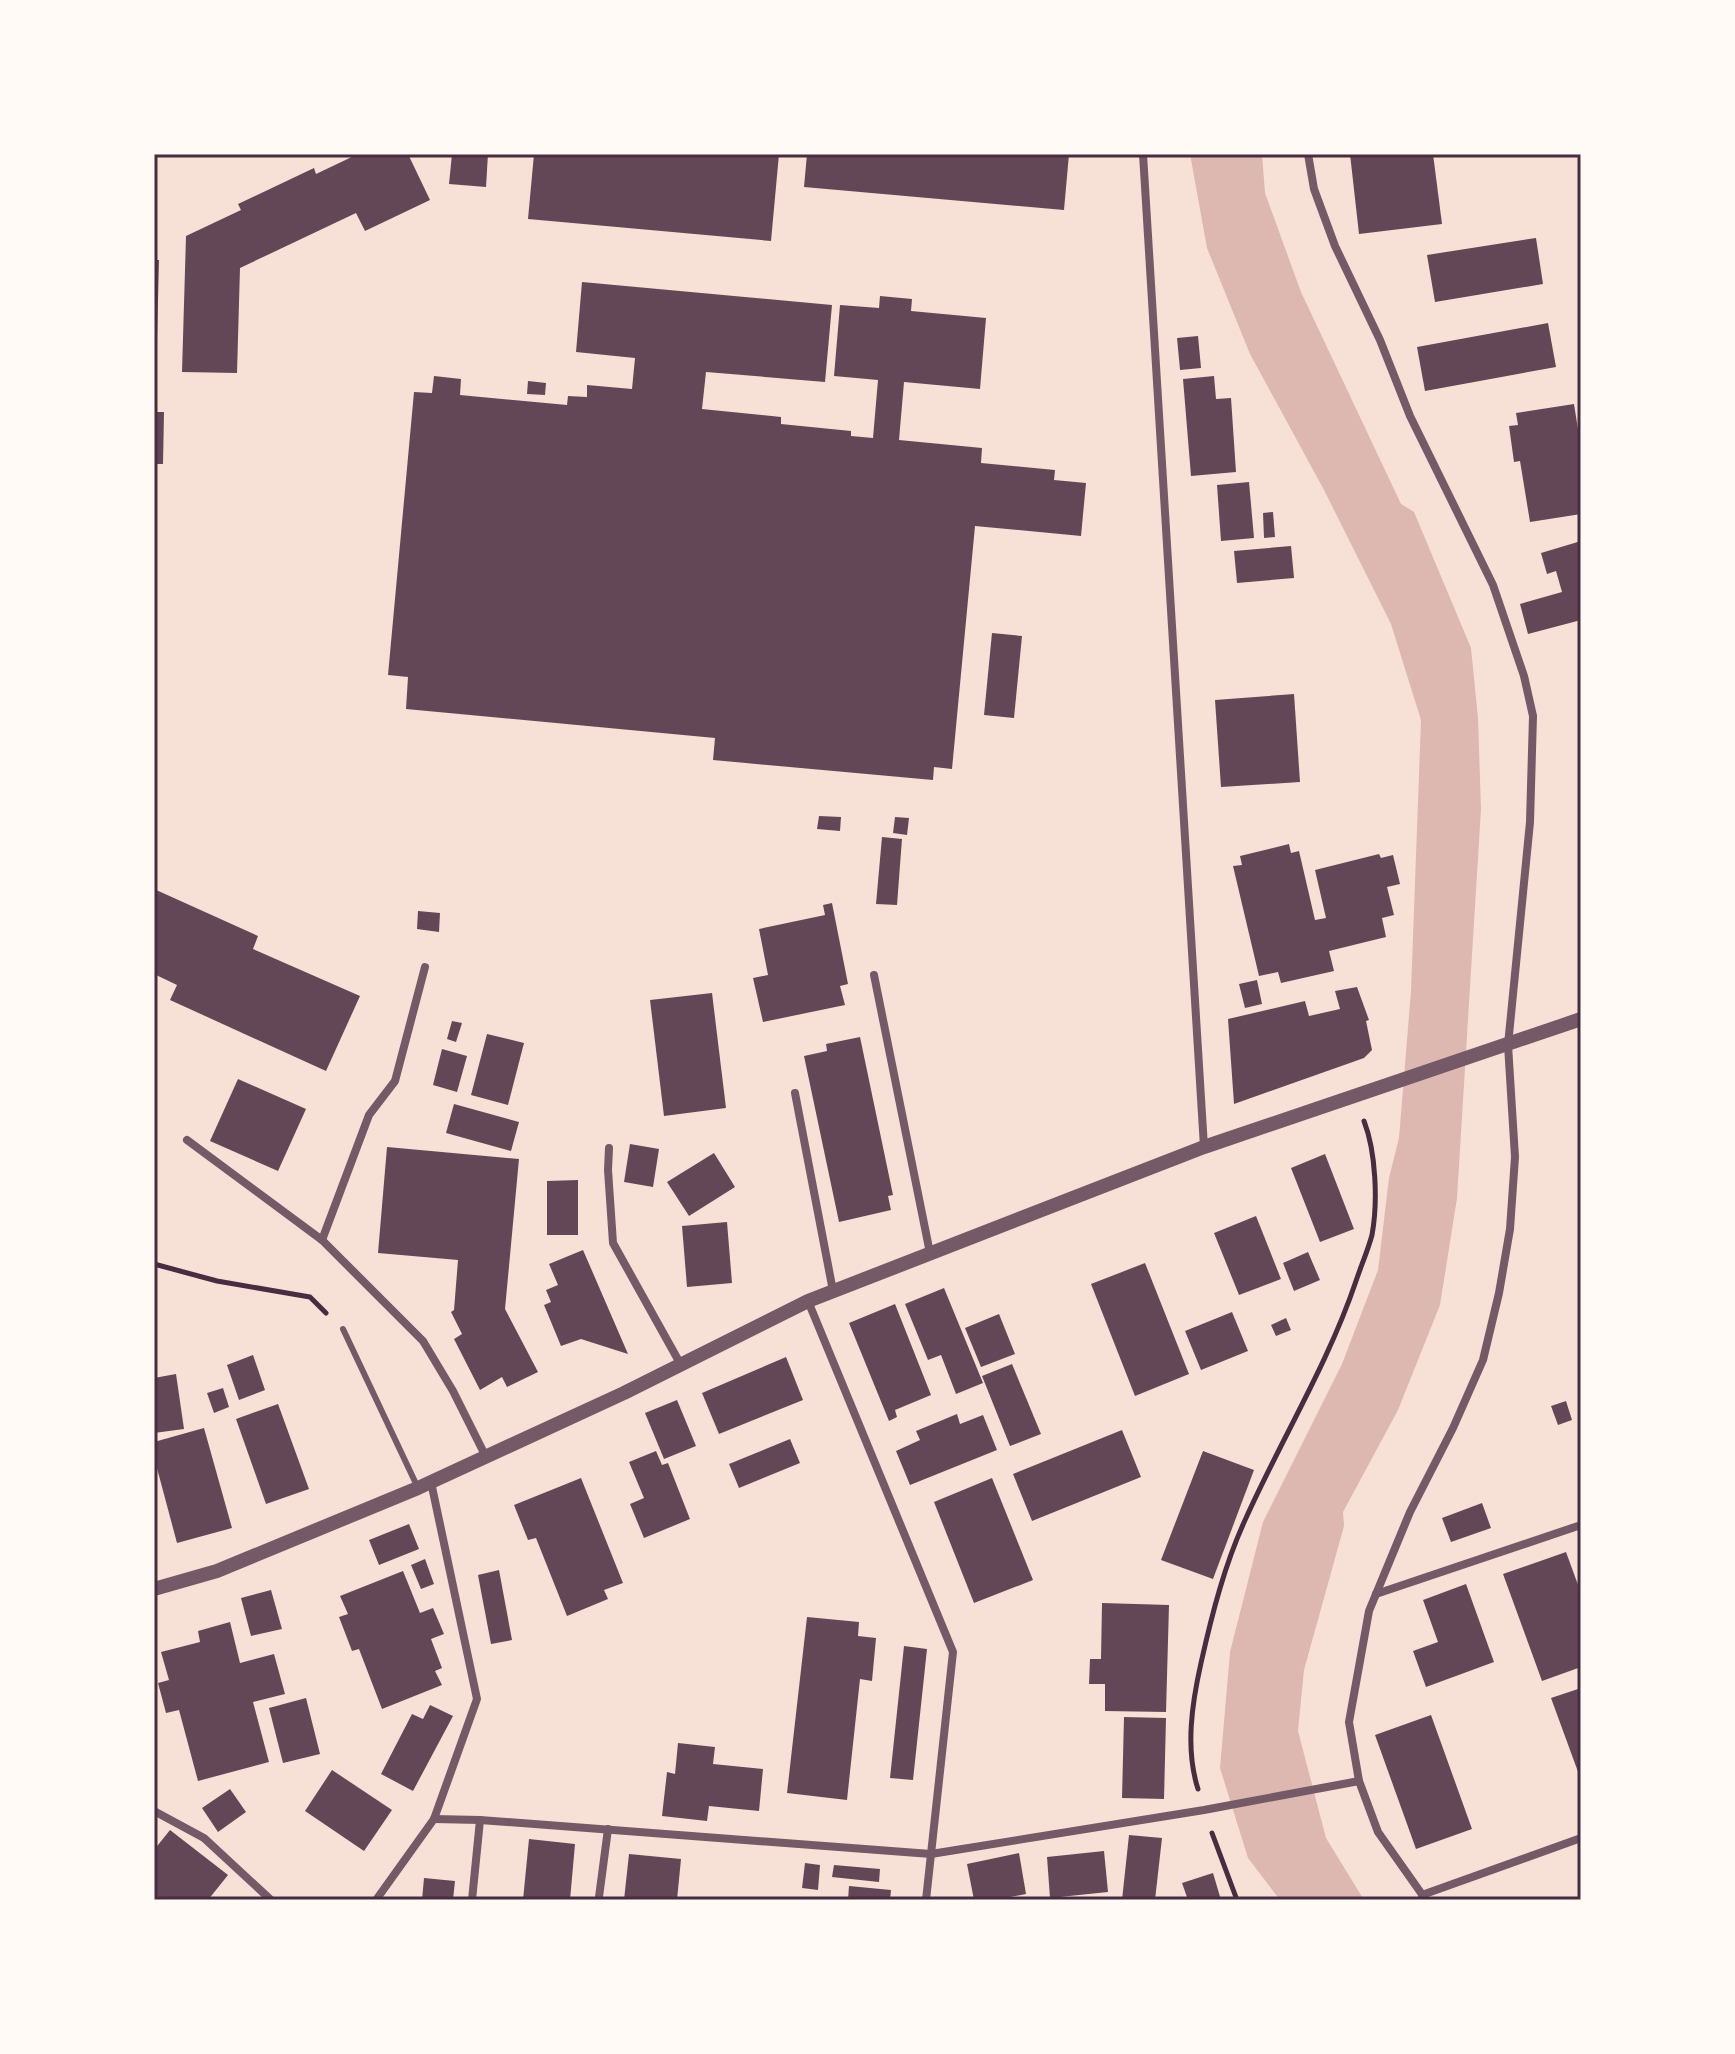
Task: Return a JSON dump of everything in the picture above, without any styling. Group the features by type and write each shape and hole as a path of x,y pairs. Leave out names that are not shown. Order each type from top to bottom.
{"street":[{"path":"1143,154 1204,1147"},
{"path":"1308,154 1314,189 1335,246 1380,340 1410,416 1493,585 1524,676 1533,716 1530,822 1508,1045 1515,1157 1510,1229 1499,1293 1483,1360 1410,1512 1369,1611 1349,1722 1359,1781 1378,1832 1424,1898 1581,1838"},
{"path":"322,1240 369,1115 395,1081 425,967"},
{"path":"874,975 930,1253"},
{"path":"154,1589 217,1571 424,1485 833,1291 1204,1147 1581,1019"},
{"path":"795,1093 833,1291"},
{"path":"187,1140 322,1240 423,1341 453,1391 486,1457"},
{"path":"609,1148 613,1243 681,1365"},
{"path":"808,1301 953,1652 926,1900"},
{"path":"376,1900 434,1819 477,1699 424,1485"},
{"path":"1376,1594 1581,1525"},
{"path":"434,1819 931,1854 1204,1810 1359,1781"},
{"path":"154,1811 204,1838 271,1900"},
{"path":"472,1900 480,1820"},
{"path":"599,1897 608,1829"}],"lane":[{"path":"343,1329 424,1485"}],"path":[{"path":"1237,1900 1191,1769 1193,1700 1211,1617 1244,1520 1316,1378 1350,1300 1372,1234 1375,1171 1371,1140 1354,1098"},
{"path":"154,1264 217,1281 310,1297 343,1329"}],"shaded area":[{"path":"1190,154 1262,154 1265,193 1301,292 1401,504 1414,512 1471,648 1478,718 1481,809 1457,1198 1440,1305 1398,1410 1343,1512 1344,1526 1304,1670 1298,1731 1326,1838 1364,1900 1280,1900 1248,1858 1220,1768 1230,1652 1263,1522 1342,1364 1378,1270 1389,1178 1399,1138 1411,991 1421,720 1391,624 1324,490 1250,354 1207,248"}],"building":[{"path":"358,154 408,154 430,200 365,231 356,213 240,268 237,373 182,372 186,236 241,210 238,204 314,168 316,174"},
{"path":"452,154 488,154 486,187 449,184"},
{"path":"534,154 779,154 771,241 528,219"},
{"path":"807,154 1069,154 1064,210 804,187"},
{"path":"1350,154 1433,154 1442,224 1359,234"},
{"path":"1536,238 1543,284 1435,302 1427,255"},
{"path":"154,260 159,260 157,339 154,339"},
{"path":"582,282 832,305 825,382 706,372 702,409 781,417 781,424 851,431 851,436 873,438 878,380 834,376 840,305 879,308 880,296 912,299 911,311 986,318 980,389 904,382 899,440 982,448 981,463 1055,470 1054,480 1086,483 1081,536 975,526 952,769 934,767 933,780 713,760 715,738 406,709 408,677 388,675 414,392 432,393 434,376 461,379 460,395 567,405 568,396 587,397 587,385 632,389 635,358 576,352"},
{"path":"1548,323 1556,367 1425,391 1417,347"},
{"path":"1198,336 1201,368 1180,370 1177,338"},
{"path":"1214,376 1216,399 1231,398 1236,472 1191,476 1183,379"},
{"path":"528,381 546,383 545,395 527,394"},
{"path":"1574,404 1581,448 1581,514 1530,522 1520,461 1514,462 1509,426 1518,425 1516,413"},
{"path":"154,412 164,412 163,464 154,464"},
{"path":"1249,482 1254,538 1221,541 1217,485"},
{"path":"1273,512 1275,537 1264,538 1263,513"},
{"path":"1581,541 1581,620 1528,634 1520,604 1562,592 1556,571 1547,574 1541,553"},
{"path":"1291,546 1294,578 1237,583 1234,551"},
{"path":"992,633 1022,636 1014,718 984,715"},
{"path":"1294,694 1300,782 1221,787 1215,700"},
{"path":"819,816 841,817 840,831 817,829"},
{"path":"895,817 909,818 907,835 893,833"},
{"path":"882,837 902,839 897,905 876,904"},
{"path":"1289,844 1291,853 1299,851 1315,920 1326,918 1315,870 1379,854 1381,858 1393,855 1400,884 1387,887 1394,915 1382,918 1386,937 1329,951 1334,971 1281,983 1278,972 1259,976 1233,866 1242,865 1240,856"},
{"path":"154,889 258,936 253,949 360,996 326,1071 170,1000 177,985 154,974"},
{"path":"832,903 848,984 840,986 845,1005 763,1022 753,978 768,975 759,929 825,915 823,905"},
{"path":"418,911 440,913 439,932 417,929"},
{"path":"1257,980 1262,1004 1245,1008 1239,984"},
{"path":"1357,987 1369,1020 1366,1021 1372,1050 1364,1058 1234,1104 1228,1019 1305,1001 1309,1016 1340,1009 1335,991"},
{"path":"712,993 726,1108 664,1116 650,1000"},
{"path":"452,1021 462,1023 456,1042 447,1039"},
{"path":"487,1034 524,1043 508,1105 471,1095"},
{"path":"860,1037 893,1195 888,1196 891,1210 839,1222 804,1056 827,1051 826,1044"},
{"path":"442,1049 467,1056 457,1092 433,1085"},
{"path":"238,1079 306,1109 278,1171 210,1141"},
{"path":"454,1104 519,1122 511,1151 446,1133"},
{"path":"630,1144 659,1149 653,1187 624,1182"},
{"path":"387,1147 519,1159 505,1309 538,1372 507,1387 502,1377 480,1390 454,1339 462,1334 451,1312 454,1310 458,1260 378,1253"},
{"path":"714,1153 735,1187 689,1216 667,1182"},
{"path":"1325,1154 1354,1229 1320,1242 1291,1168"},
{"path":"578,1180 578,1235 547,1235 547,1181"},
{"path":"1256,1216 1281,1279 1239,1295 1214,1233"},
{"path":"727,1222 732,1283 687,1287 682,1226"},
{"path":"583,1250 628,1354 581,1339 561,1346 544,1305 551,1302 546,1290 558,1285 549,1264"},
{"path":"1308,1252 1320,1280 1294,1291 1283,1263"},
{"path":"1145,1263 1189,1374 1135,1396 1091,1284"},
{"path":"944,1288 983,1383 956,1394 941,1355 928,1360 905,1304"},
{"path":"895,1304 931,1395 895,1410 897,1417 889,1421 849,1323"},
{"path":"1232,1312 1248,1351 1201,1370 1185,1331"},
{"path":"999,1314 1015,1354 981,1367 965,1328"},
{"path":"1286,1318 1291,1330 1276,1336 1271,1325"},
{"path":"253,1355 265,1390 239,1400 227,1365"},
{"path":"786,1357 803,1400 719,1434 702,1393"},
{"path":"1012,1364 1041,1434 1010,1446 982,1376"},
{"path":"176,1374 184,1429 154,1433 154,1378"},
{"path":"223,1388 229,1407 214,1413 207,1393"},
{"path":"677,1400 696,1446 664,1459 645,1413"},
{"path":"1566,1401 1572,1420 1558,1425 1551,1406"},
{"path":"278,1404 309,1489 266,1504 236,1419"},
{"path":"957,1414 960,1424 983,1415 997,1450 910,1485 896,1451 920,1440 916,1431"},
{"path":"204,1428 232,1528 177,1543 154,1457 154,1442"},
{"path":"1122,1430 1141,1477 1032,1521 1013,1474"},
{"path":"790,1439 800,1463 739,1488 729,1464"},
{"path":"656,1451 662,1465 668,1463 690,1519 644,1538 630,1504 644,1498 629,1462"},
{"path":"1203,1451 1254,1470 1213,1579 1161,1560"},
{"path":"581,1478 623,1583 604,1590 608,1599 567,1616 536,1538 528,1540 514,1505"},
{"path":"992,1478 1033,1580 974,1603 934,1502"},
{"path":"1482,1503 1491,1528 1451,1542 1442,1518"},
{"path":"409,1524 419,1549 379,1565 369,1540"},
{"path":"1566,1552 1581,1593 1581,1667 1542,1681 1503,1574"},
{"path":"425,1559 434,1584 421,1589 411,1565"},
{"path":"499,1570 512,1640 491,1644 478,1575"},
{"path":"403,1571 420,1613 433,1608 444,1634 431,1639 442,1668 435,1671 442,1685 382,1709 359,1649 352,1651 339,1617 348,1614 340,1596"},
{"path":"1466,1584 1494,1662 1426,1687 1413,1651 1438,1642 1423,1600"},
{"path":"271,1590 282,1629 251,1636 241,1598"},
{"path":"1102,1603 1169,1605 1166,1712 1105,1711 1105,1684 1089,1684 1090,1659 1101,1659"},
{"path":"807,1617 859,1622 858,1636 876,1638 872,1681 860,1679 847,1800 787,1793"},
{"path":"230,1622 240,1663 274,1654 285,1694 253,1702 269,1762 198,1781 179,1710 166,1713 158,1683 169,1680 161,1652 200,1642 198,1631"},
{"path":"904,1646 927,1649 913,1780 890,1778"},
{"path":"1581,1688 1581,1780 1551,1698"},
{"path":"306,1698 320,1754 283,1763 269,1708"},
{"path":"430,1705 453,1716 413,1791 381,1774 412,1714 423,1719"},
{"path":"1431,1715 1472,1829 1416,1849 1375,1735"},
{"path":"1124,1717 1166,1718 1164,1799 1122,1798"},
{"path":"678,1743 715,1747 713,1764 763,1769 759,1811 709,1806 707,1821 662,1816 667,1772 675,1774"},
{"path":"332,1770 392,1810 364,1851 305,1811"},
{"path":"230,1789 246,1812 218,1832 202,1808"},
{"path":"170,1830 228,1875 208,1900 154,1900 154,1850"},
{"path":"1129,1835 1162,1838 1155,1900 1122,1900"},
{"path":"529,1839 575,1844 570,1900 523,1900"},
{"path":"1104,1851 1108,1892 1050,1898 1047,1857"},
{"path":"1019,1853 1026,1894 974,1900 967,1864"},
{"path":"629,1854 681,1859 677,1900 624,1900"},
{"path":"805,1863 820,1865 818,1890 802,1888"},
{"path":"834,1865 880,1869 879,1882 832,1877"},
{"path":"1213,1873 1221,1900 1188,1900 1182,1883"},
{"path":"424,1878 455,1881 453,1900 422,1900"},
{"path":"849,1886 891,1890 890,1900 848,1900"}]}
